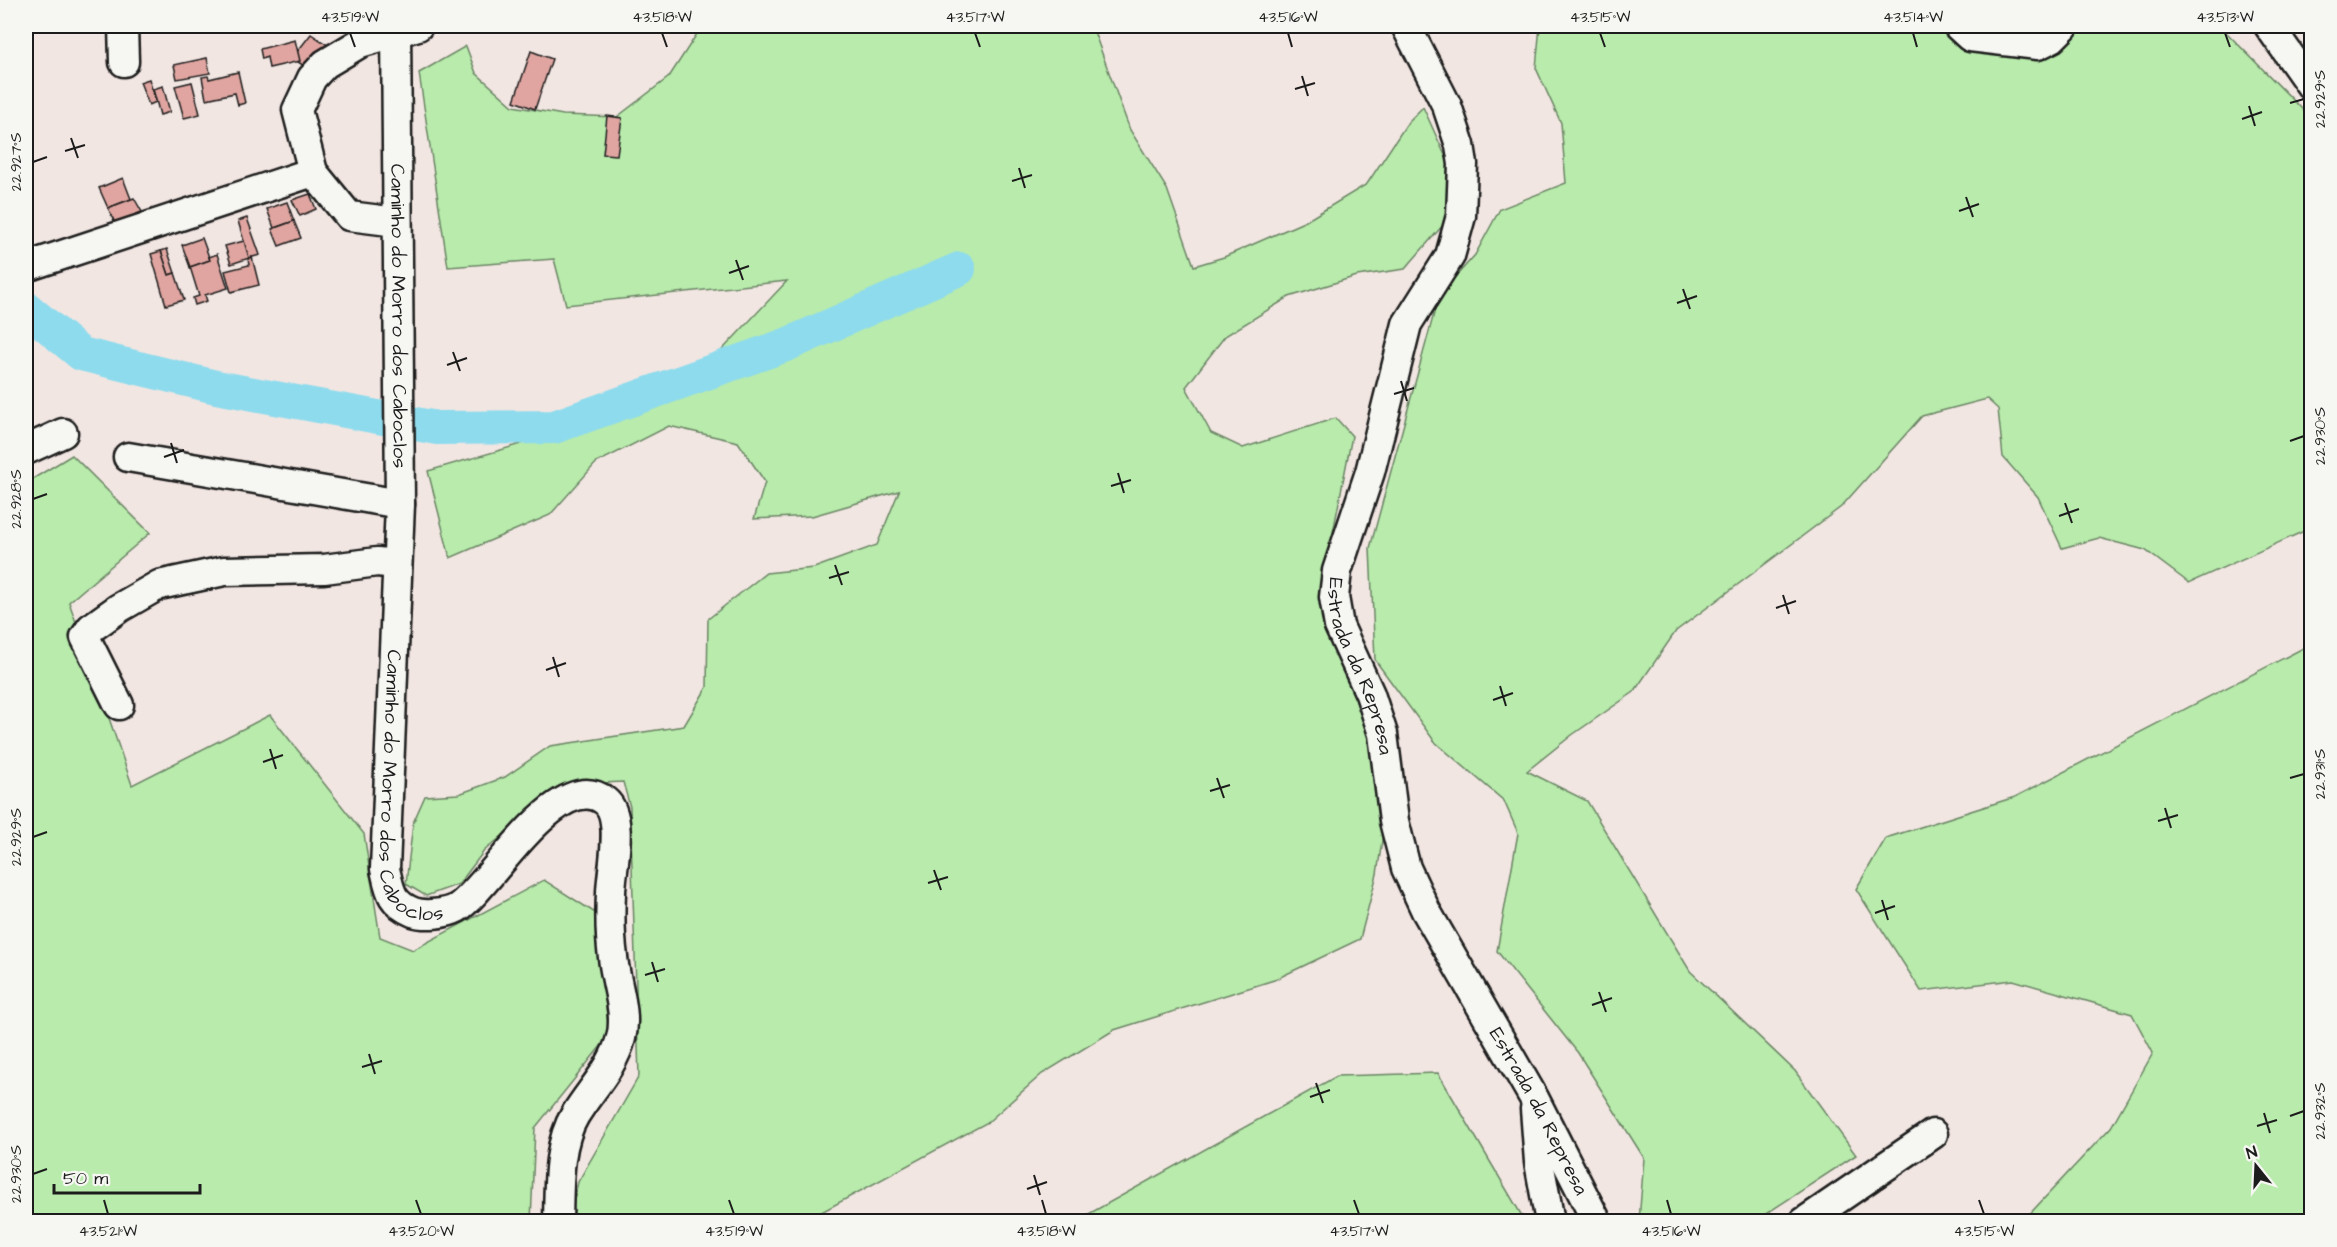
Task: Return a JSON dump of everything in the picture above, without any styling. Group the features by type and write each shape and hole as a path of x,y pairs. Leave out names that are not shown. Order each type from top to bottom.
{"street":[{"path":"123,26 124,62"},
{"name":"Estrada da Represa","path":"1406,26 1447,106 1461,145 1463,164 1461,216 1450,256 1407,324 1370,472 1337,571 1334,597 1339,626 1370,694 1383,735 1394,821 1406,868 1426,911 1464,980 1534,1098 1597,1221"},
{"path":"1958,26 1970,37 2038,45 2052,38 2064,26"},
{"path":"2269,26 2312,87"},
{"path":"397,222 350,216 313,172 297,110 318,70 360,43 403,28"},
{"name":"Caminho do Morro dos Caboclos","path":"403,28 397,222 397,400 400,498 385,869 390,892 400,906 418,914 456,909 473,895 520,837 568,800 586,795 599,796 608,803 614,820 616,846 611,892 613,957 622,1010 622,1035 615,1059 574,1117 561,1155 558,1221"},
{"path":"26,267 313,172"},
{"path":"26,450 63,433"},
{"path":"128,457 400,498"},
{"path":"119,705 85,637 91,628 119,608 159,585 224,571 324,569 377,562 397,564"},
{"path":"1534,1098 1539,1162 1550,1221"},
{"path":"1804,1221 1933,1134"}],"green space":[{"path":"702,26 1092,26 1130,130 1167,189 1194,266 1224,257 1306,221 1367,184 1408,122 1423,107 1454,175 1444,224 1405,269 1357,276 1289,297 1225,336 1186,387 1211,433 1243,448 1336,418 1352,436 1324,578 1337,651 1385,771 1386,814 1377,874 1360,939 1274,980 1114,1030 1042,1074 988,1122 805,1221 569,1221 578,1182 639,1076 630,807 623,782 580,784 551,796 484,851 459,884 426,896 406,884 413,823 425,796 459,794 505,777 550,746 684,726 707,687 708,619 766,573 814,568 877,545 899,491 812,516 754,519 765,482 738,442 669,426 596,463 550,515 450,558 428,471 676,399 787,281 566,305 554,259 448,267 419,73 466,46 476,73 513,106 563,115 617,117 669,77"},
{"path":"1540,26 2220,26 2311,118 2311,528 2189,583 2145,550 2099,538 2062,548 2038,497 2003,457 1998,409 1987,399 1922,416 1841,507 1676,631 1634,692 1572,735 1527,771 1587,801 1690,971 1795,1071 1856,1155 1755,1221 1639,1221 1644,1158 1578,1053 1497,951 1518,833 1504,801 1435,742 1375,660 1370,548 1439,295 1475,255 1500,209 1566,183 1561,123 1536,68"},
{"path":"72,455 150,533 69,602 132,785 270,715 364,834 380,937 413,950 544,880 597,914 609,1036 535,1128 531,1221 26,1222 26,483"},
{"path":"2311,644 2311,1221 2023,1221 2111,1127 2153,1053 2132,1014 2013,980 1921,991 1856,889 1886,838 2015,797"},
{"path":"1438,1073 1525,1221 1076,1221 1337,1076"}],"building":[{"path":"311,34 329,46 309,69 298,62 297,52"},
{"path":"295,40 300,61 269,68 267,57 262,59 260,49"},
{"path":"531,51 552,59 535,109 514,101"},
{"path":"207,58 210,73 177,79 174,65"},
{"path":"238,72 245,103 238,105 235,93 206,99 202,77 208,76 209,79"},
{"path":"149,79 156,102 149,105 140,82"},
{"path":"192,82 200,114 184,118 175,86"},
{"path":"163,86 170,112 160,115 153,89"},
{"path":"607,116 622,118 617,155 603,154"},
{"path":"123,178 131,199 108,208 99,188"},
{"path":"310,194 316,209 300,216 292,200"},
{"path":"134,198 142,212 116,225 108,208"},
{"path":"287,202 294,221 274,228 267,209"},
{"path":"247,218 260,255 249,258 238,221"},
{"path":"294,221 301,238 279,246 272,229"},
{"path":"202,238 210,260 190,267 182,245"},
{"path":"244,241 249,258 231,264 225,246"},
{"path":"167,249 175,273 169,275 161,251"},
{"path":"161,251 169,275 175,273 184,300 166,305 151,254"},
{"path":"217,254 228,288 205,295 207,301 195,305 193,298 199,296 190,267 210,260 209,257"},
{"path":"252,257 259,285 231,292 225,271 249,265 248,259"}],"waterway":[{"path":"26,308 81,354 216,387 437,428 554,427 786,345 959,269"}]}
